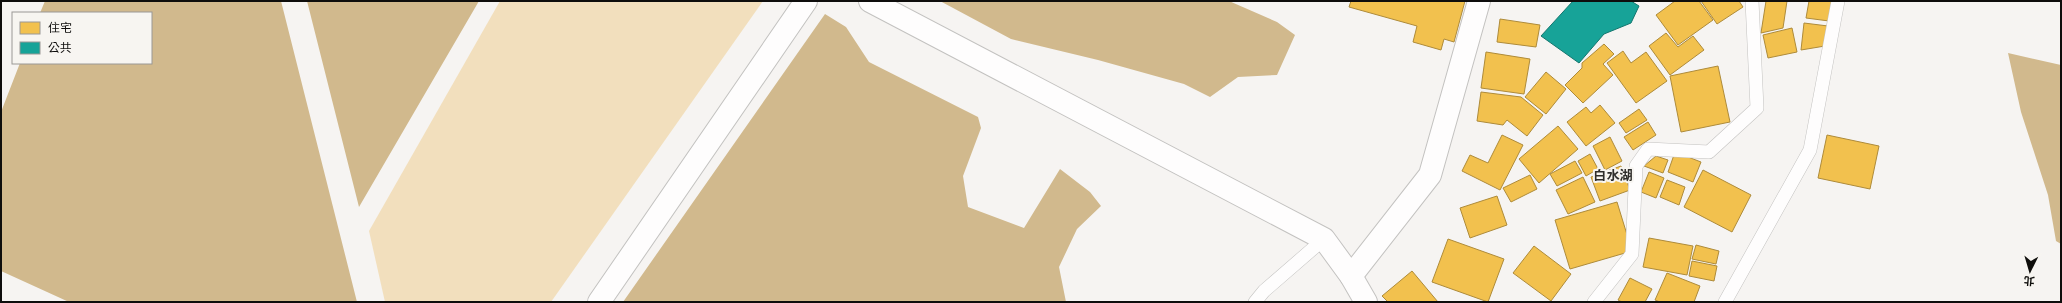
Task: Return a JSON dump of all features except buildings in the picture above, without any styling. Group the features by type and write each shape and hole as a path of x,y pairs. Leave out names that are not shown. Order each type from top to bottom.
{"street":[{"path":"598,302 806,1"},
{"path":"870,1 1324,238 1351,276 1366,302"},
{"path":"1351,276 1430,175 1479,1"}],"lane":[{"path":"1594,302 1632,254 1636,166 1648,149 1709,152 1757,108 1752,1"},
{"path":"1725,302 1810,150 1838,1"},
{"path":"1255,302 1264,291 1324,238"}],"shaded area":[{"path":"45,1 281,1 357,302 69,302 1,271 1,112 20,64 152,64 152,12 40,12"},
{"path":"307,1 479,1 359,207"},
{"path":"500,1 763,1 551,302 385,302 369,231"},
{"path":"940,1 1229,1 1277,22 1295,35 1277,75 1238,77 1210,97 1184,84 1098,60 1011,39"},
{"path":"825,14 846,27 869,62 978,117 981,128 963,176 968,207 1024,228 1060,169 1090,192 1101,206 1077,229 1059,267 1066,302 623,302"},
{"path":"2008,53 2061,65 2061,244 2056,241 2048,195 2021,112"}],"district":[{"name":"白水湖","path":"1613,175"}]}
